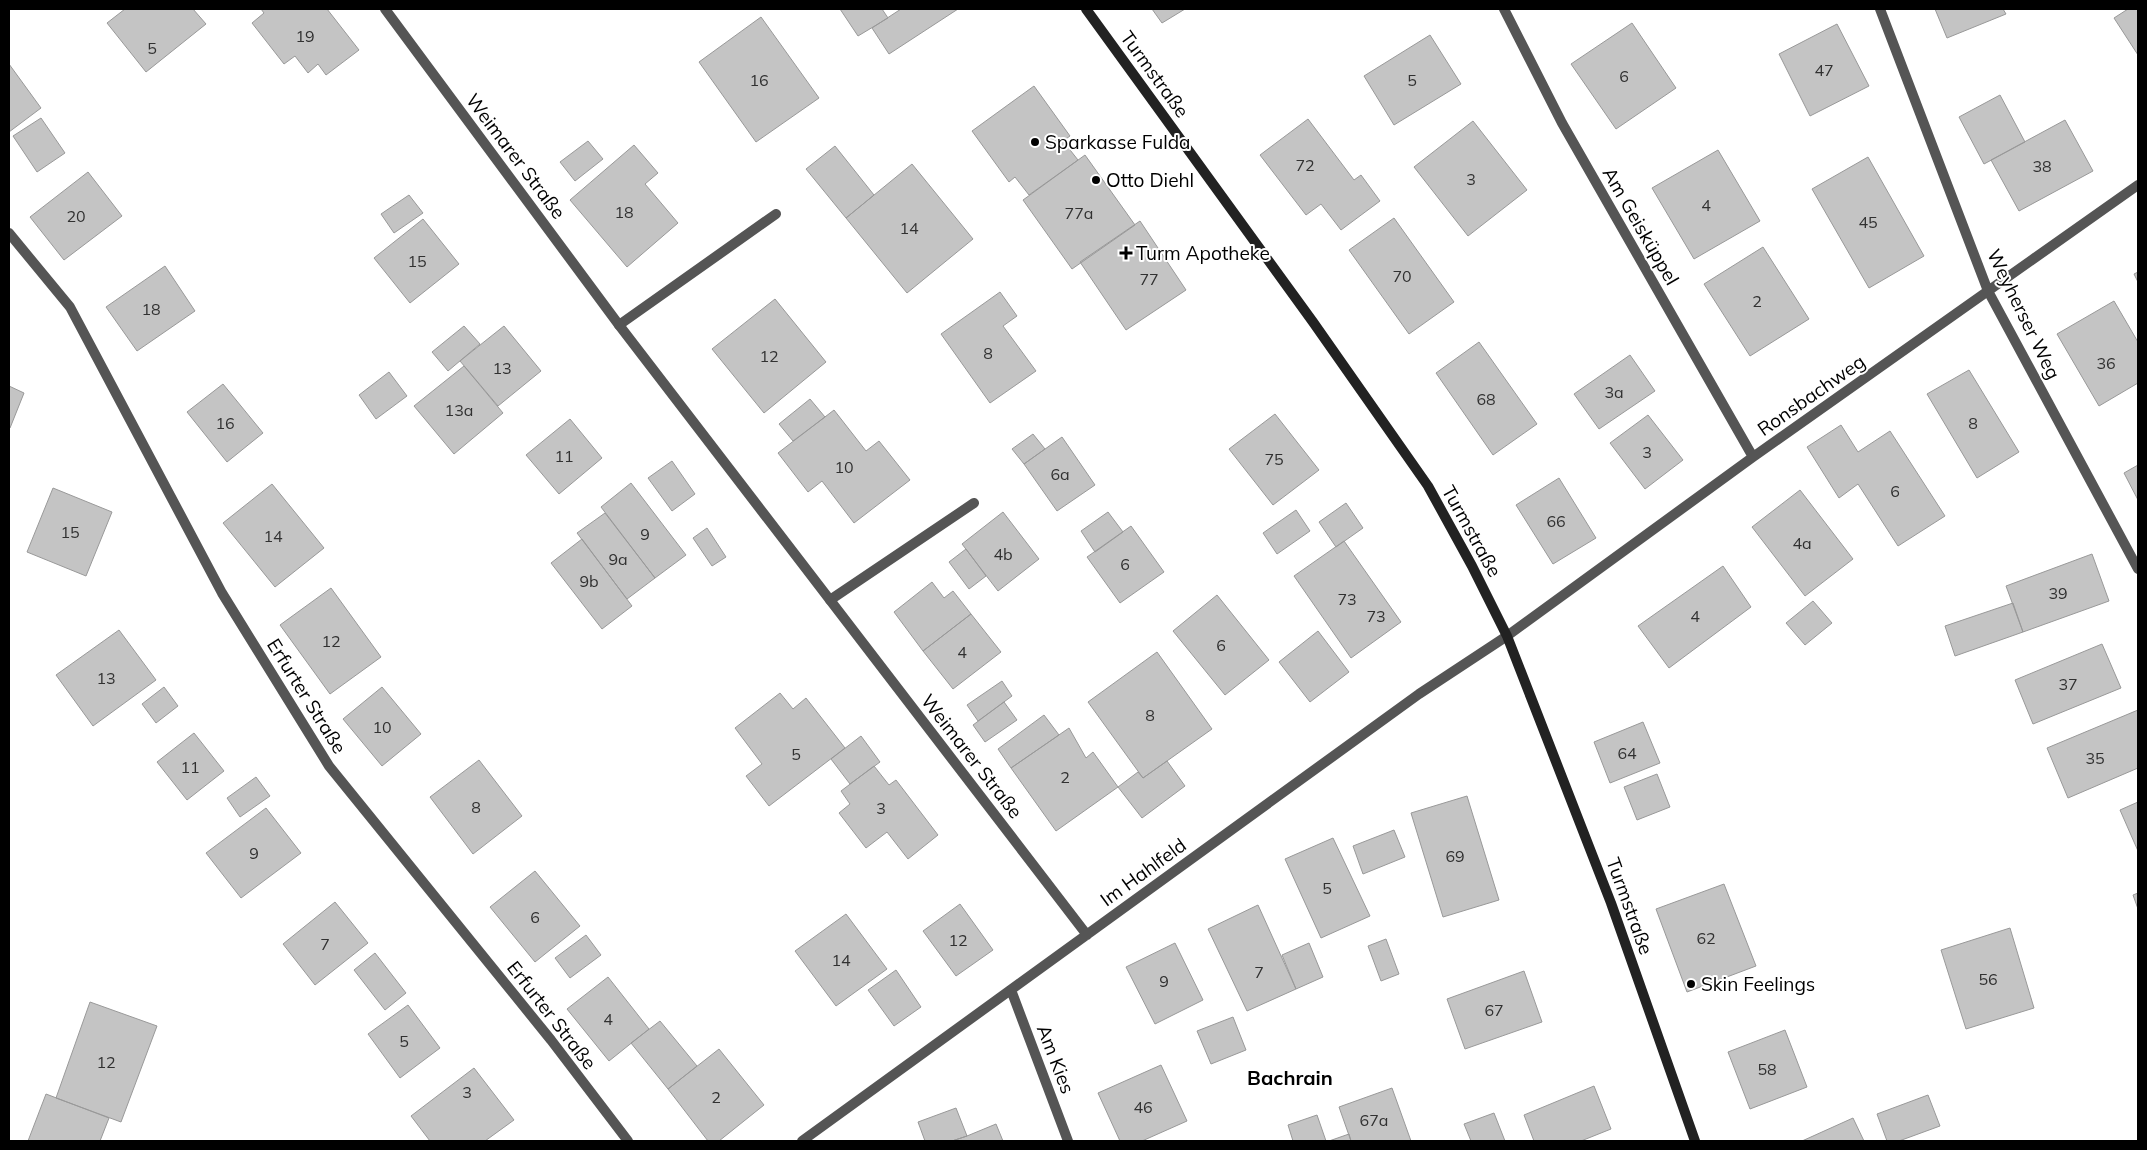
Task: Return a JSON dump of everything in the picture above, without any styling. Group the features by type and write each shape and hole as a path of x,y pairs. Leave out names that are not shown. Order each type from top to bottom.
{"main road":[{"name":"Turmstraße","path":"1086,9 1313,322 1428,486 1472,566 1507,636 1611,904 1695,1141"}],"street":[{"name":"Weimarer Straße","path":"385,9 619,325 1087,934"},
{"name":"Am Geisküppel","path":"1504,9 1562,123 1753,457"},
{"name":"Weyherser Weg","path":"1880,9 1988,291 2138,569"},
{"name":"Ronsbachweg","path":"1507,636 1753,457 2138,185"},
{"path":"619,325 776,214"},
{"name":"Erfurter Straße","path":"9,234 70,307 222,593 329,766 550,1040 628,1141"},
{"path":"830,600 974,503"},
{"name":"Im Hahlfeld","path":"802,1141 1412,700 1507,636"},
{"name":"Am Kies","path":"1011,990 1068,1141"}],"building":[{"path":"125,9 193,9 206,24 146,72 107,23"},
{"path":"261,9 327,9 359,50 326,75 318,64 308,73 295,56 284,64 252,23 264,13"},
{"path":"840,9 882,9 888,18 858,36"},
{"path":"901,9 958,9 889,54 872,28"},
{"path":"1152,9 1185,9 1162,23"},
{"path":"1935,9 2003,9 2006,14 1947,38"},
{"path":"2128,9 2138,9 2138,55 2114,18"},
{"path":"761,17 819,98 756,142 699,62"},
{"path":"1632,23 1676,88 1616,129 1571,64"},
{"path":"1837,24 1869,86 1810,116 1779,54"},
{"path":"1430,35 1461,84 1394,125 1364,76"},
{"path":"9,64 41,108 9,132"},
{"path":"1034,86 1070,136 1063,141 1078,160 1029,195 1015,177 1009,182 972,131"},
{"path":"2000,95 2025,142 1984,164 1959,117"},
{"path":"41,118 65,153 37,172 13,136"},
{"path":"1308,119 1354,180 1361,175 1380,201 1341,230 1321,204 1306,215 1260,155"},
{"path":"2065,120 2093,171 2019,211 1991,160"},
{"path":"1473,121 1527,190 1468,236 1414,167"},
{"path":"588,141 603,159 575,181 560,162"},
{"path":"634,145 658,173 645,184 678,223 627,267 570,200"},
{"path":"835,146 874,195 846,218 806,169"},
{"path":"1718,150 1760,221 1694,259 1652,188"},
{"path":"1085,155 1135,225 1072,269 1023,200"},
{"path":"1868,157 1924,256 1869,288 1812,189"},
{"path":"912,164 973,239 907,293 846,218"},
{"path":"88,172 122,216 64,260 30,217"},
{"path":"409,195 423,213 394,233 381,214"},
{"path":"1394,218 1454,302 1409,334 1349,250"},
{"path":"423,219 459,264 410,303 374,258"},
{"path":"1140,221 1186,290 1126,330 1080,262"},
{"path":"1763,247 1809,319 1750,356 1704,284"},
{"path":"165,266 195,311 137,351 106,307"},
{"path":"2138,272 2138,282 2134,274"},
{"path":"1000,292 1017,316 1003,326 1036,371 990,403 941,334"},
{"path":"775,299 826,362 764,413 712,349"},
{"path":"2114,301 2138,342 2138,383 2099,406 2057,334"},
{"path":"464,326 480,344 448,371 432,352"},
{"path":"504,326 541,371 498,406 460,361"},
{"path":"1479,342 1537,424 1493,455 1436,373"},
{"path":"1630,355 1655,391 1599,429 1574,394"},
{"path":"464,366 503,413 454,454 414,406"},
{"path":"1969,370 2019,452 1977,478 1927,394"},
{"path":"389,372 407,396 376,419 359,395"},
{"path":"223,384 263,433 227,462 187,412"},
{"path":"9,386 24,393 10,428 9,428"},
{"path":"810,399 825,417 793,441 779,424"},
{"path":"834,410 866,451 879,441 910,480 854,523 822,481 808,492 778,453"},
{"path":"1275,414 1319,470 1273,505 1229,449"},
{"path":"1648,415 1683,460 1645,489 1610,443"},
{"path":"570,419 602,458 559,494 526,455"},
{"path":"1841,425 1858,452 1890,431 1945,516 1898,546 1858,484 1839,498 1807,447"},
{"path":"1033,434 1045,449 1024,464 1012,449"},
{"path":"1062,437 1095,485 1057,511 1024,464"},
{"path":"672,461 695,494 672,511 648,478"},
{"path":"2138,465 2138,500 2124,473"},
{"path":"1559,478 1596,538 1553,564 1516,505"},
{"path":"631,483 686,555 655,578 601,507"},
{"path":"272,484 324,548 275,587 223,523"},
{"path":"53,488 112,512 86,576 27,552"},
{"path":"1800,490 1853,559 1805,596 1752,527"},
{"path":"1346,503 1363,528 1336,547 1319,522"},
{"path":"1296,510 1310,531 1277,554 1263,533"},
{"path":"1003,512 1039,559 998,591 962,544"},
{"path":"1108,512 1123,532 1095,552 1081,531"},
{"path":"605,513 655,578 627,599 577,533"},
{"path":"1131,526 1164,572 1120,603 1087,557"},
{"path":"707,528 726,557 712,566 693,538"},
{"path":"582,539 632,606 602,629 551,563"},
{"path":"1344,541 1401,622 1351,658 1294,576"},
{"path":"966,549 986,576 969,589 949,562"},
{"path":"2092,554 2109,601 2023,632 2006,586"},
{"path":"1723,566 1751,607 1669,668 1638,626"},
{"path":"932,582 944,598 953,591 971,614 923,651 894,612"},
{"path":"331,588 381,657 330,694 280,625"},
{"path":"1217,595 1269,660 1225,695 1173,631"},
{"path":"1813,601 1832,623 1805,645 1786,623"},
{"path":"2013,603 2023,632 1955,656 1945,626"},
{"path":"971,614 1001,652 953,689 923,651"},
{"path":"119,630 156,680 93,726 56,675"},
{"path":"1318,631 1349,672 1310,702 1279,662"},
{"path":"2102,644 2121,688 2033,724 2015,680"},
{"path":"1157,652 1212,729 1143,778 1088,702"},
{"path":"1002,681 1012,696 978,721 967,705"},
{"path":"164,687 178,706 156,723 142,704"},
{"path":"382,687 421,734 382,766 343,719"},
{"path":"780,693 793,709 806,698 845,748 769,806 746,776 762,764 735,728"},
{"path":"1004,702 1017,720 985,742 973,725"},
{"path":"2138,710 2138,768 2068,798 2047,748"},
{"path":"1044,715 1059,735 1011,768 998,749"},
{"path":"1643,722 1660,763 1610,783 1594,742"},
{"path":"1069,728 1086,758 1093,752 1118,787 1056,831 1011,768"},
{"path":"194,733 224,771 187,800 157,762"},
{"path":"861,736 880,762 850,784 831,759"},
{"path":"479,760 522,816 473,854 430,797"},
{"path":"1167,761 1185,786 1142,818 1118,787 1138,772 1143,778"},
{"path":"874,766 889,785 896,780 938,835 908,859 887,832 866,848 839,813 850,804 841,791"},
{"path":"1657,774 1670,807 1637,820 1624,787"},
{"path":"256,777 270,796 240,817 227,798"},
{"path":"1467,796 1499,900 1443,917 1411,813"},
{"path":"2138,802 2138,851 2120,810"},
{"path":"266,808 301,853 241,898 206,853"},
{"path":"1394,830 1405,857 1363,874 1353,846"},
{"path":"1333,838 1370,916 1321,938 1285,859"},
{"path":"535,871 580,926 535,962 490,907"},
{"path":"1724,884 1756,966 1687,992 1656,909"},
{"path":"2138,893 2138,909 2133,895"},
{"path":"335,902 368,943 315,985 283,944"},
{"path":"960,904 993,950 956,976 923,931"},
{"path":"1258,905 1296,989 1247,1011 1208,929"},
{"path":"846,914 887,969 836,1006 795,951"},
{"path":"2010,928 2034,1008 1966,1029 1941,950"},
{"path":"586,935 601,955 570,978 555,958"},
{"path":"1386,939 1399,974 1381,981 1368,946"},
{"path":"1175,943 1203,1000 1155,1024 1126,967"},
{"path":"1309,943 1323,977 1296,989 1282,955"},
{"path":"375,953 406,993 385,1010 354,970"},
{"path":"896,970 921,1007 894,1026 868,990"},
{"path":"1524,971 1542,1022 1465,1049 1447,999"},
{"path":"608,977 649,1029 609,1061 567,1009"},
{"path":"90,1002 157,1026 121,1122 56,1098"},
{"path":"408,1005 440,1048 400,1078 368,1034"},
{"path":"1233,1017 1246,1050 1211,1064 1197,1031"},
{"path":"660,1021 697,1066 668,1089 631,1043"},
{"path":"1785,1030 1807,1087 1750,1109 1728,1052"},
{"path":"719,1049 764,1105 719,1141 708,1141 668,1089"},
{"path":"1161,1065 1187,1121 1142,1141 1120,1141 1098,1093"},
{"path":"474,1068 514,1120 485,1141 430,1141 411,1116"},
{"path":"1594,1086 1611,1129 1581,1141 1534,1141 1524,1115"},
{"path":"1392,1088 1411,1141 1351,1141 1339,1107"},
{"path":"46,1094 109,1118 100,1141 28,1141"},
{"path":"1928,1095 1940,1126 1899,1141 1887,1141 1877,1114"},
{"path":"956,1108 967,1136 952,1141 925,1141 918,1122"},
{"path":"1494,1113 1505,1141 1471,1141 1464,1124"},
{"path":"1317,1115 1326,1141 1293,1141 1288,1125"},
{"path":"1853,1118 1864,1141 1802,1141"},
{"path":"996,1124 1003,1141 952,1141 967,1136"},
{"path":"1349,1134 1351,1141 1329,1141"}],"place":[{"name":"Sparkasse Fulda","path":"1035,142"},
{"name":"Otto Diehl","path":"1096,180"},
{"name":"Turm Apotheke","path":"1126,253"},
{"name":"Skin Feelings","path":"1691,984"}],"district":[{"name":"Bachrain","path":"1290,1078"}]}
